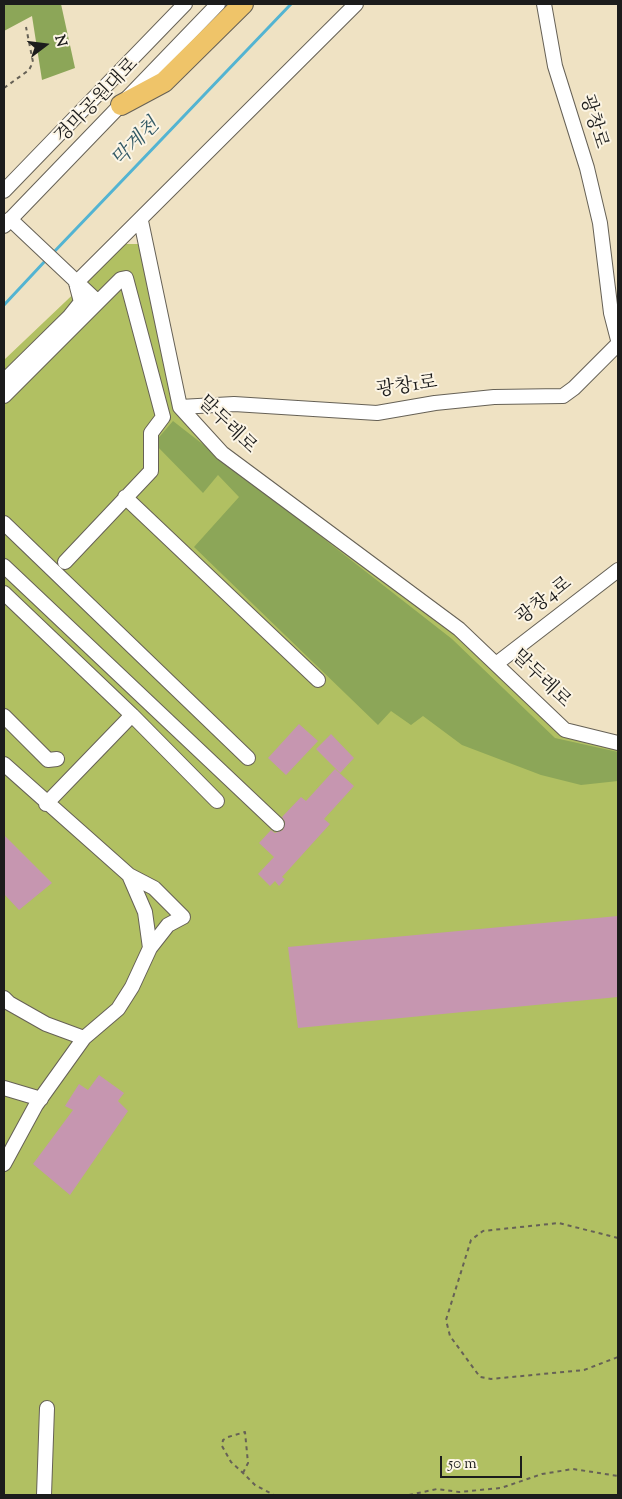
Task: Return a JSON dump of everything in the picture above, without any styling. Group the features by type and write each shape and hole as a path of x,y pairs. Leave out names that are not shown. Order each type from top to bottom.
{"highway":[{"path":"121,104 164,82 243,4"}],"street":[{"name":"경마공원대로","path":"4,192 185,4"},
{"name":"경마공원대로","path":"7,222 218,4"},
{"path":"72,279 141,221 356,4"},
{"name":"광창로","path":"544,4 555,66 587,168 600,223 611,313 618,342"},
{"name":"말두레로","path":"141,221 180,407 222,453 459,629 565,730 618,743"},
{"path":"7,222 34,242 98,302"},
{"path":"4,396 121,279 126,278 163,418 151,433 151,472 125,497 65,562"},
{"path":"4,381 69,317 81,302 72,279"},
{"name":"광창1로","path":"180,407 234,404 377,413 435,403 484,398 563,396 574,388 618,342"},
{"path":"125,497 318,680"},
{"path":"4,523 248,758"},
{"path":"4,566 277,824"},
{"name":"광창4로","path":"496,664 618,570"},
{"path":"4,593 132,715 217,802"},
{"path":"46,804 132,715"},
{"path":"4,716 48,760 57,759"},
{"path":"4,764 46,804 129,875 154,888 183,917 168,925 150,948 132,988 118,1009 84,1038 41,1099 4,1164"},
{"path":"129,875 145,912 150,948"},
{"path":"4,998 46,1024 84,1038"},
{"path":"4,1088 41,1099"},
{"path":"44,1495 47,1408"}],"path":[{"path":"4,88 29,70 33,62 26,27"},
{"path":"618,1238 559,1223 483,1231 471,1240 446,1320 450,1336 480,1377 491,1379 584,1370 618,1357"},
{"path":"243,1473 248,1463 245,1432 223,1440 222,1446 231,1462 255,1485 274,1495"},
{"path":"409,1495 437,1489 459,1492 501,1488 542,1474 573,1469 618,1476"}],"green space":[{"path":"4,4 61,4 75,68 42,80 32,16 4,31"},
{"path":"126,244 138,244 177,410 455,635 558,733 618,747 618,1495 4,1495 4,360"},
{"path":"173,421 452,639 555,738 618,752 618,781 581,785 541,775 462,745 423,716 411,725 391,711 378,725 194,547 239,497 218,475 203,493 154,443"}],"building":[{"path":"299,724 318,741 286,775 268,758"},
{"path":"331,734 354,758 340,773 316,749"},
{"path":"335,769 354,786 324,819 330,824 282,877 285,879 279,886 275,881 270,886 258,874 274,857 259,843 271,830 275,833 283,830 285,822 282,817 301,797 306,801"},
{"path":"4,835 52,883 19,910 4,894"},
{"path":"618,916 618,997 298,1028 288,947"},
{"path":"99,1075 124,1093 118,1101 128,1111 70,1195 33,1164 73,1110 65,1106 79,1084 88,1090"}],"waterway":[{"name":"막계천","path":"52,254 291,4"},
{"name":"막계천","path":"4,305 46,260"}]}
